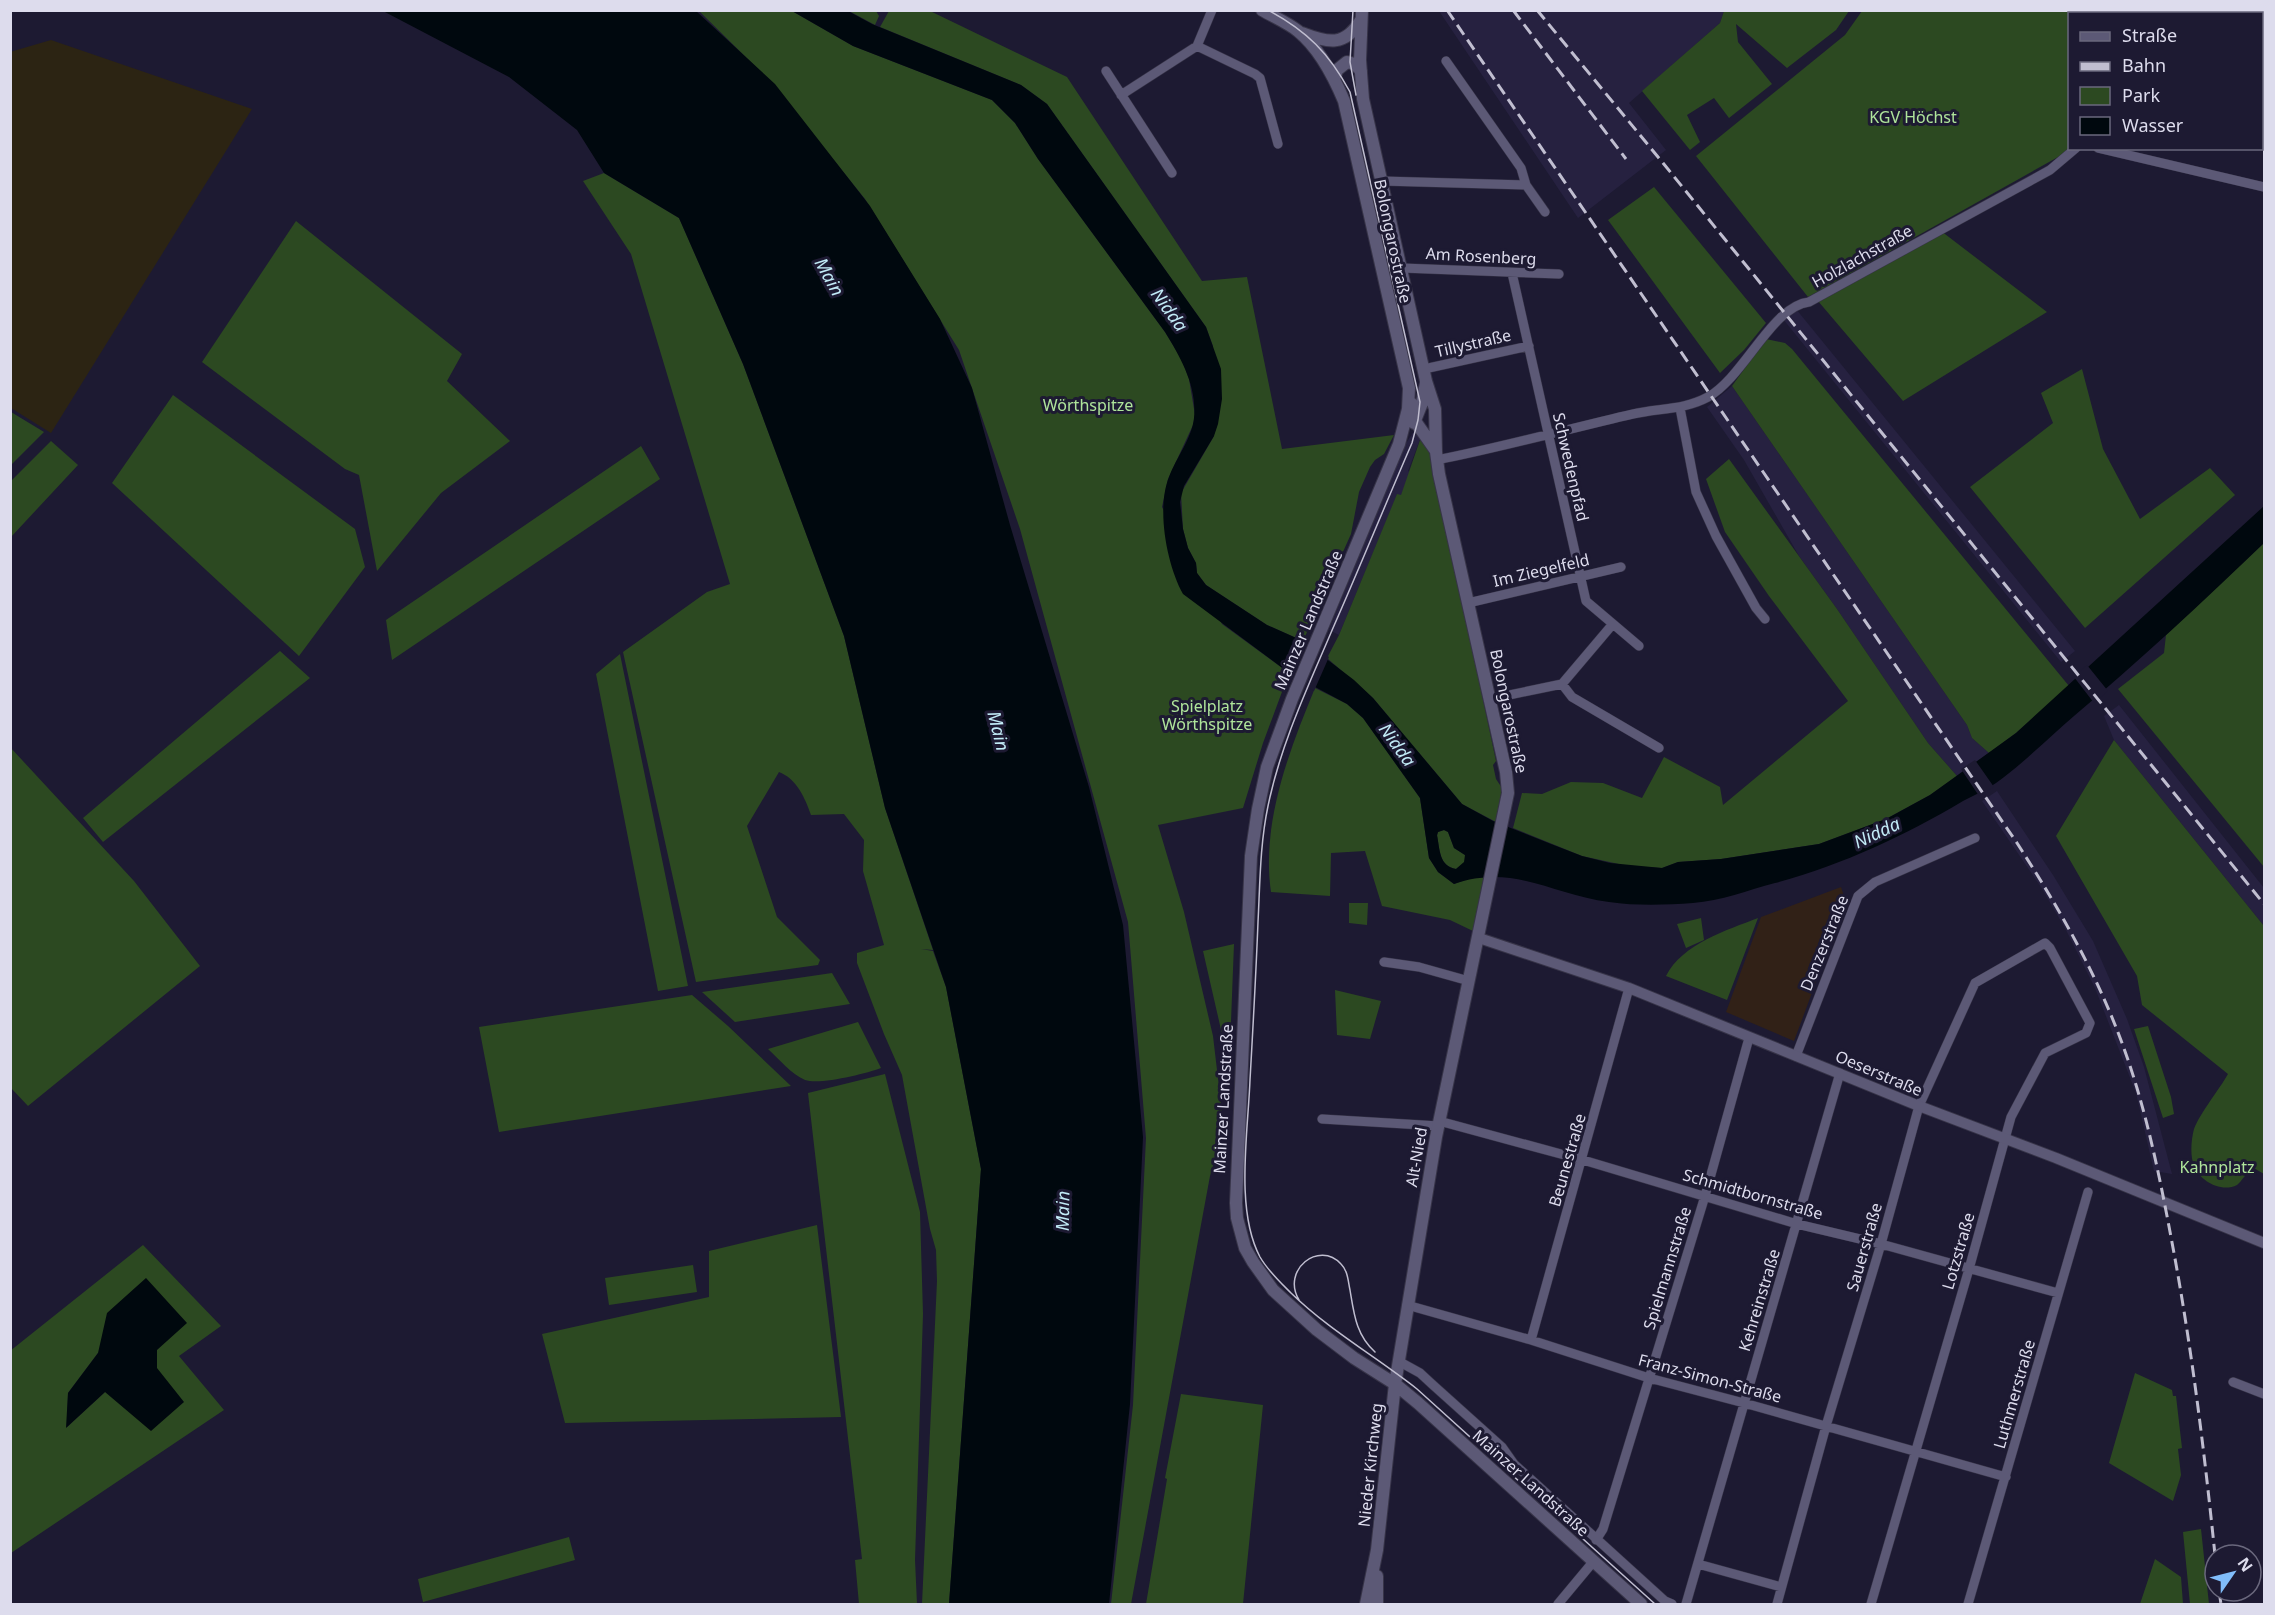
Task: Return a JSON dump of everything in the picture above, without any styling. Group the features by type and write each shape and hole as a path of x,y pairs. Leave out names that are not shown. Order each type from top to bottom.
{"main road":[{"name":"Bolongarostraße","path":"1262,10 1298,31 1316,51 1334,79 1348,114 1408,388 1408,409 1399,444"},
{"name":"Bolongarostraße","path":"1362,15 1363,99 1425,375 1435,409 1430,431"},
{"path":"1298,31 1323,39 1339,41 1351,35 1362,15"},
{"path":"1334,79 1337,70 1347,62 1355,64 1361,71"},
{"name":"Bolongarostraße","path":"1399,444 1415,422 1424,397 1425,375"},
{"path":"1408,388 1415,422 1430,431 1437,456"},
{"name":"Mainzer Landstraße","path":"1399,444 1292,699 1267,767 1258,808 1251,856 1238,1122 1237,1218 1245,1248 1282,1299 1343,1350 1395,1384 1641,1605"},
{"name":"Bolongarostraße","path":"1437,456 1507,778 1507,802 1480,933"},
{"name":"Alt-Nied","path":"1395,1384 1439,1124 1480,933"},
{"name":"Nieder Kirchweg","path":"1366,1605 1377,1550 1395,1384"},
{"name":"Nieder Kirchweg","path":"1377,1550 1377,1605"}],"street":[{"path":"1121,95 1197,46 1212,10"},
{"path":"1197,46 1260,78 1278,144"},
{"path":"1446,61 1521,168 1526,185 1545,212"},
{"path":"1106,71 1172,173"},
{"name":"Holzlachstraße","path":"1437,456 1641,412 1680,408 1706,398 1721,388 1795,305 1809,302 2050,170 2074,150"},
{"path":"2107,150 2265,187"},
{"path":"1382,181 1526,185"},
{"name":"Am Rosenberg","path":"1402,268 1558,274"},
{"name":"Schwedenpfad","path":"1512,273 1586,601 1639,646"},
{"name":"Tillystraße","path":"1425,375 1529,346"},
{"path":"1680,408 1696,492 1716,536 1756,608 1765,619"},
{"name":"Im Ziegelfeld","path":"1468,603 1622,567"},
{"path":"1490,699 1562,684 1612,625"},
{"path":"1562,684 1572,698 1659,748"},
{"name":"Denzerstraße","path":"1796,1056 1858,896 1875,882 1975,838"},
{"name":"Oeserstraße","path":"1480,933 1629,988 1749,1038 1840,1072 1918,1106 2265,1243"},
{"name":"Sauerstraße","path":"1777,1605 1826,1425 1881,1244 1918,1106 1975,983 2045,943"},
{"name":"Lotzstraße","path":"1871,1605 2011,1117 2045,1053 2086,1033 2090,1023 2050,948 2045,943"},
{"path":"1384,962 1419,967 1469,981"},
{"name":"Beunestraße","path":"1532,1340 1629,988"},
{"name":"Spielmannstraße","path":"1596,1540 1603,1529 1705,1196 1749,1038"},
{"name":"Kehreinstraße","path":"1686,1605 1840,1072"},
{"name":"Schmidtbornstraße","path":"1322,1119 1439,1124 1583,1160 1797,1224 1881,1244 2058,1293"},
{"name":"Luthmerstraße","path":"1968,1605 2088,1192"},
{"name":"Franz-Simon-Straße","path":"1407,1305 1532,1340 1649,1378 1826,1425 2006,1477"},
{"name":"Mainzer Landstraße","path":"1400,1362 1420,1373 1442,1392 1502,1447 1515,1464 1596,1540 1672,1605"},
{"path":"2233,1382 2265,1394"},
{"path":"1558,1605 1593,1562"},
{"path":"1698,1564 1781,1587"}],"shaded area":[{"path":"1439,11 1724,11 1720,23 1629,103 1666,150 1578,218"},
{"path":"51,40 252,109 51,433 11,408 10,52"},
{"path":"1796,309 2075,651 2061,662 1783,319"},
{"path":"1732,386 1967,725 1972,738 1989,753 1957,776 1928,743 1799,556 1744,460 1707,407"},
{"path":"1415,430 1421,437 1408,471 1410,472 1401,496 1397,495 1339,635 1329,630 1404,446"},
{"path":"2119,705 2264,888 2264,926 2114,740 2104,716"},
{"path":"1997,791 2053,875 2093,941 2127,1019 2144,1067 2172,1174 2154,1171 2136,1093 2095,988 2066,930 2041,887 1982,801"},
{"path":"1841,887 1846,902 1794,1041 1726,1012 1761,917"}],"green space":[{"name":"KGV Höchst","path":"2096,10 2098,12 2068,12 2067,152 1808,297 1696,156 1845,35 1862,11"},
{"name":"Wörthspitze","path":"699,11 792,11 853,46 992,100 1015,123 1038,159 1165,332 1182,360 1189,379 1195,415 1193,425 1168,479 1162,507 1222,624 1289,673 1263,743 1243,808 1158,825 1184,912 1213,1036 1223,1121 1221,1139 1210,1176 1131,1604 1111,1604 1133,1405 1146,1138 1128,922 1020,529 959,350 865,199 770,81"},
{"path":"849,11 876,11 879,16 875,25"},
{"path":"889,11 930,11 1067,77 1202,281 1247,277 1282,449 1394,435 1384,454 1370,467 1359,492 1351,534 1303,641 1267,625 1206,585 1197,573 1196,563 1188,548 1183,529 1181,493 1214,436 1213,346 1206,327 1047,104 1021,85 880,27"},
{"path":"1724,11 1849,11 1836,30 1787,68 1736,24 1738,42 1772,84 1729,118 1714,98 1687,115 1700,142 1690,150 1642,91 1720,23"},
{"path":"604,173 679,218 743,364 844,636 885,808 933,950 921,949 933,951 946,987 981,1169 949,1604 922,1604 937,1281 936,1250 930,1229 902,1075 857,963 857,953 884,945 863,871 864,840 844,814 811,815 795,784 779,772 747,826 777,917 820,960 818,965 696,982 623,652 707,592 730,584 631,254 583,181"},
{"path":"1654,187 1766,323 1744,350 1720,373 1608,220"},
{"path":"296,221 462,354 447,381 510,441 441,493 377,571 359,475 345,469 202,362"},
{"path":"1941,231 2047,312 1903,401 1818,301"},
{"path":"1766,339 1785,343 1792,349 2069,686 2016,733 1989,753 1972,738 1967,725 1732,386"},
{"path":"2082,369 2103,449 2140,519 2210,468 2235,495 2085,628 1970,487 2053,423 2041,393"},
{"path":"173,395 355,529 365,567 299,656 112,483"},
{"path":"11,412 44,432 11,465"},
{"path":"1420,440 1428,447 1432,460 1496,761 1493,765 1496,779 1502,788 1496,822 1462,804 1373,698 1327,658 1339,635 1397,494 1401,495"},
{"path":"51,441 78,465 11,537 11,481"},
{"path":"641,446 660,479 392,660 386,620"},
{"path":"1729,459 1837,609 1928,743 1957,776 1930,795 1886,819 1819,844 1721,859 1678,862 1662,868 1628,866 1582,856 1513,828 1522,793 1542,794 1571,782 1603,783 1642,798 1664,757 1720,787 1723,805 1848,701 1769,596 1725,532 1706,479"},
{"path":"2264,543 2264,867 2118,689 2164,653 2166,635"},
{"path":"280,651 310,678 103,842 83,818"},
{"path":"620,654 688,986 658,991 596,674"},
{"path":"1315,688 1347,704 1363,718 1420,798 1429,858 1438,872 1454,884 1484,877 1473,931 1450,920 1382,906 1365,851 1331,853 1330,896 1271,892 1270,840 1274,814 1287,762"},
{"name":"Kahnplatz","path":"2114,740 2264,926 2264,1174 2252,1167 2237,1185 2231,1187 2224,1188 2206,1181 2194,1166 2191,1153 2194,1129 2228,1074 2142,1005 2137,976 2056,836"},
{"path":"10,747 134,881 200,966 28,1106 11,1088"},
{"path":"1444,830 1448,832 1454,848 1465,855 1465,862 1456,869 1446,865 1441,857 1437,836 1438,832"},
{"path":"1349,903 1368,903 1367,925 1349,923"},
{"path":"1701,918 1704,940 1686,948 1677,924"},
{"path":"1758,918 1727,1000 1666,976 1683,955 1706,939"},
{"path":"1234,944 1228,1099 1222,1034 1203,951"},
{"path":"832,973 850,1004 735,1022 702,992"},
{"path":"1335,990 1381,1001 1370,1039 1337,1035"},
{"path":"692,995 791,1086 499,1132 479,1027"},
{"path":"858,1022 881,1068 843,1078 821,1081 805,1080 785,1066 768,1049"},
{"path":"2148,1026 2171,1097 2174,1114 2163,1118 2134,1029"},
{"path":"885,1074 920,1212 923,1314 915,1560 917,1604 859,1604 855,1560 862,1559 808,1093"},
{"path":"817,1225 841,1417 565,1423 542,1334 709,1297 709,1251"},
{"path":"143,1245 221,1326 179,1356 224,1410 11,1553 10,1351","holes":["157,1350 157,1368 105,1392 67,1427 68,1393 98,1353"]},
{"path":"693,1265 697,1292 609,1305 605,1278"},
{"path":"2135,1373 2172,1390 2173,1396 2176,1396 2182,1448 2178,1449 2181,1475 2173,1501 2109,1463"},
{"path":"1181,1394 1263,1405 1243,1604 1146,1604 1167,1479 1165,1478"},
{"path":"2201,1529 2203,1603 2209,1604 2190,1604 2183,1532"},
{"path":"569,1537 575,1560 423,1602 418,1579"},
{"path":"2155,1559 2181,1577 2183,1604 2140,1604"}],"water":[{"name":"Main","path":"383,11 696,11 775,84 870,206 940,319 972,388 1010,525 1089,787 1123,925 1143,1137 1130,1404 1109,1604 949,1604 981,1169 946,987 885,808 844,636 743,364 679,218 604,173 577,130 509,77"},
{"name":"Nidda","path":"792,11 848,11 872,24 1021,85 1047,104 1206,327 1221,369 1222,399 1218,424 1214,436 1184,486 1180,502 1183,529 1188,548 1196,563 1197,573 1206,585 1267,625 1303,641 1354,680 1373,698 1462,804 1493,821 1582,856 1610,863 1662,868 1678,862 1721,859 1819,844 1886,819 1930,795 2016,733 2264,506 2264,543 2147,652 2006,775 1988,788 1872,848 1800,876 1714,900 1683,904 1640,905 1609,902 1533,882 1495,877 1475,878 1454,884 1438,872 1429,858 1420,798 1363,718 1347,704 1289,673 1183,594 1168,553 1163,505 1169,477 1193,425 1194,406 1187,373 1165,332 1038,159 1015,123 992,100 853,46","holes":["1444,830 1448,832 1454,848 1465,855 1464,862 1456,869 1446,865 1440,852 1438,832"]},
{"path":"146,1278 187,1323 157,1350 157,1368 184,1402 151,1431 105,1392 66,1428 68,1393 98,1353 107,1313"}],"pier":[{"path":"1306,639 1329,657 1314,691 1290,676"},
{"path":"2087,665 2108,691 2094,703 2074,677"},
{"path":"1975,760 1994,787 1979,796 1961,769"}],"tram line":[{"path":"1268,10 1294,26 1316,44 1334,66 1350,92 1420,402 1412,443 1296,716 1280,760 1268,806 1261,864 1245,1171 1245,1194 1252,1238 1267,1267 1306,1306 1336,1331 1417,1389 1655,1604"},
{"path":"1353,10 1350,62 1356,95"},
{"path":"1299,1300 1295,1289 1295,1278 1299,1269 1313,1257 1323,1255 1332,1257 1345,1270 1357,1324 1364,1339 1375,1352"}],"railway":[{"path":"1447,10 2017,843 2086,961 2109,1010 2128,1060 2155,1160 2191,1356 2214,1543"},
{"path":"1513,10 1626,159"},
{"path":"1537,10 2264,904"}],"park label":[{"name":"Spielplatz Wörthspitze","path":"1207,715"}]}
